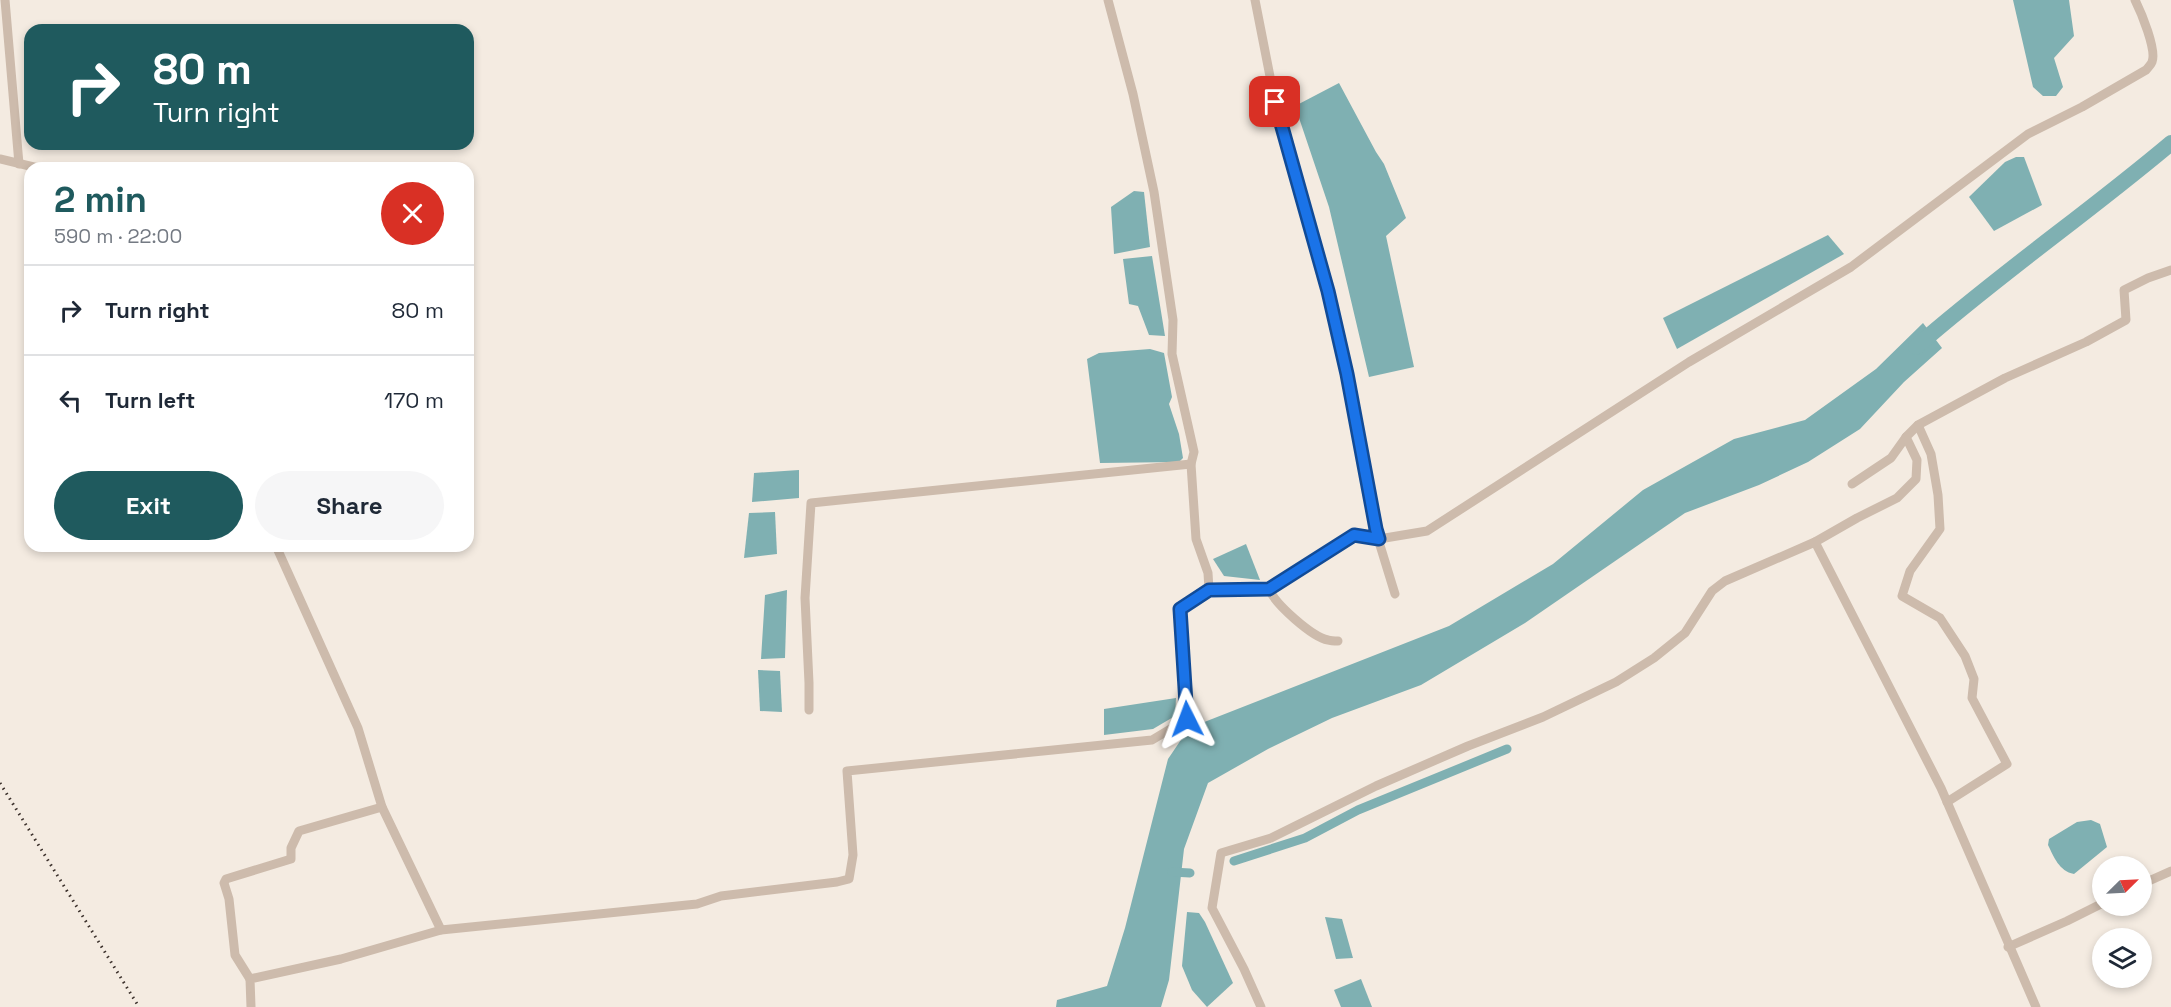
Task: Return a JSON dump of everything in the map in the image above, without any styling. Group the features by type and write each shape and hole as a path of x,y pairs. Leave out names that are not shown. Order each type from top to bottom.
{"street":[{"path":"5,0 19,164"},
{"path":"1108,0 1133,94 1154,192 1173,320 1172,354 1194,452 1191,464 1196,539 1208,573 1209,590"},
{"path":"1255,0 1275,102 1331,301 1382,556 1395,594"},
{"path":"250,979 342,960 441,930 697,904 721,896 849,879 853,855 847,771 1152,740 1187,719 1180,609 1209,590 1269,589 1354,535 1379,539 1427,531 1689,362 1851,267 2028,134 2082,107 2146,70 2154,54 2135,0"},
{"path":"0,159 24,165"},
{"path":"1852,484 1891,458 1906,436 1918,425 2005,378 2086,342 2126,320 2124,290 2171,270"},
{"path":"1918,425 1932,454 1940,529 1910,571 1902,596 1940,618 1965,656 1974,679 1972,698 2007,764 1947,802"},
{"path":"1261,1007 1212,908 1221,853 1271,838 1376,786 1468,746 1543,717 1616,682 1654,658 1685,633 1712,591 1725,581 1815,542 1897,498 1916,480 1917,460 1906,436"},
{"path":"809,710 805,598 811,504 1191,464"},
{"path":"1815,542 1947,802 2036,1007"},
{"path":"279,552 358,728 382,807 441,930"},
{"path":"1269,589 1272,596 1303,625 1327,640 1338,641"},
{"path":"251,1007 250,979 235,955 230,899 224,883 226,879 291,859 291,848 299,831 382,807"},
{"path":"2152,880 2171,871"},
{"path":"2008,947 2092,908"}],"water":[{"path":"2013,0 2069,0 2074,36 2054,58 2063,87 2056,96 2043,96 2033,87"},
{"path":"1339,83 1384,164 1406,218 1386,236 1414,367 1369,377 1329,207 1295,106"},
{"path":"2016,157 2024,157 2042,205 1994,231 1969,197 2005,162"},
{"path":"1134,191 1144,192 1150,247 1114,254 1111,207"},
{"path":"1828,235 1844,254 1677,349 1663,318"},
{"path":"1152,256 1165,336 1149,335 1138,306 1129,304 1123,259"},
{"path":"1923,323 1942,348 1904,382 1860,429 1808,462 1759,485 1685,513 1525,623 1421,685 1332,718 1268,749 1208,783 1184,849 1169,980 1161,1007 1056,1007 1057,1000 1107,986 1125,928 1168,759 1189,728 1449,626 1553,564 1643,490 1734,439 1805,420 1876,369"},
{"path":"1150,349 1164,353 1172,397 1169,404 1179,434 1183,458 1179,462 1100,463 1087,359 1099,353"},
{"path":"799,470 799,498 752,502 754,473"},
{"path":"775,512 777,554 744,558 749,513"},
{"path":"1246,544 1260,580 1224,576 1213,559"},
{"path":"787,590 785,658 761,659 765,595"},
{"path":"758,670 780,671 782,712 760,711"},
{"path":"1176,698 1175,716 1153,729 1104,735 1104,709"},
{"path":"2091,820 2100,824 2107,847 2096,856 2092,856 2092,859 2074,874 2061,867 2048,845 2049,839 2077,822"},
{"path":"1187,912 1199,913 1205,922 1233,983 1207,1007 1192,990 1182,966"},
{"path":"1325,917 1342,919 1353,958 1336,959"},
{"path":"1361,979 1372,1007 1341,1007 1334,990"}],"waterway":[{"path":"1916,347 2171,143"},
{"path":"1234,861 1305,838 1358,810 1507,749"},
{"path":"1172,872 1190,873"}],"railway":[{"path":"0,783 139,1007"}],"route":[{"path":"1187,719 1180,609 1209,590 1269,589 1354,535 1379,539 1347,374 1328,291 1275,102"}]}
